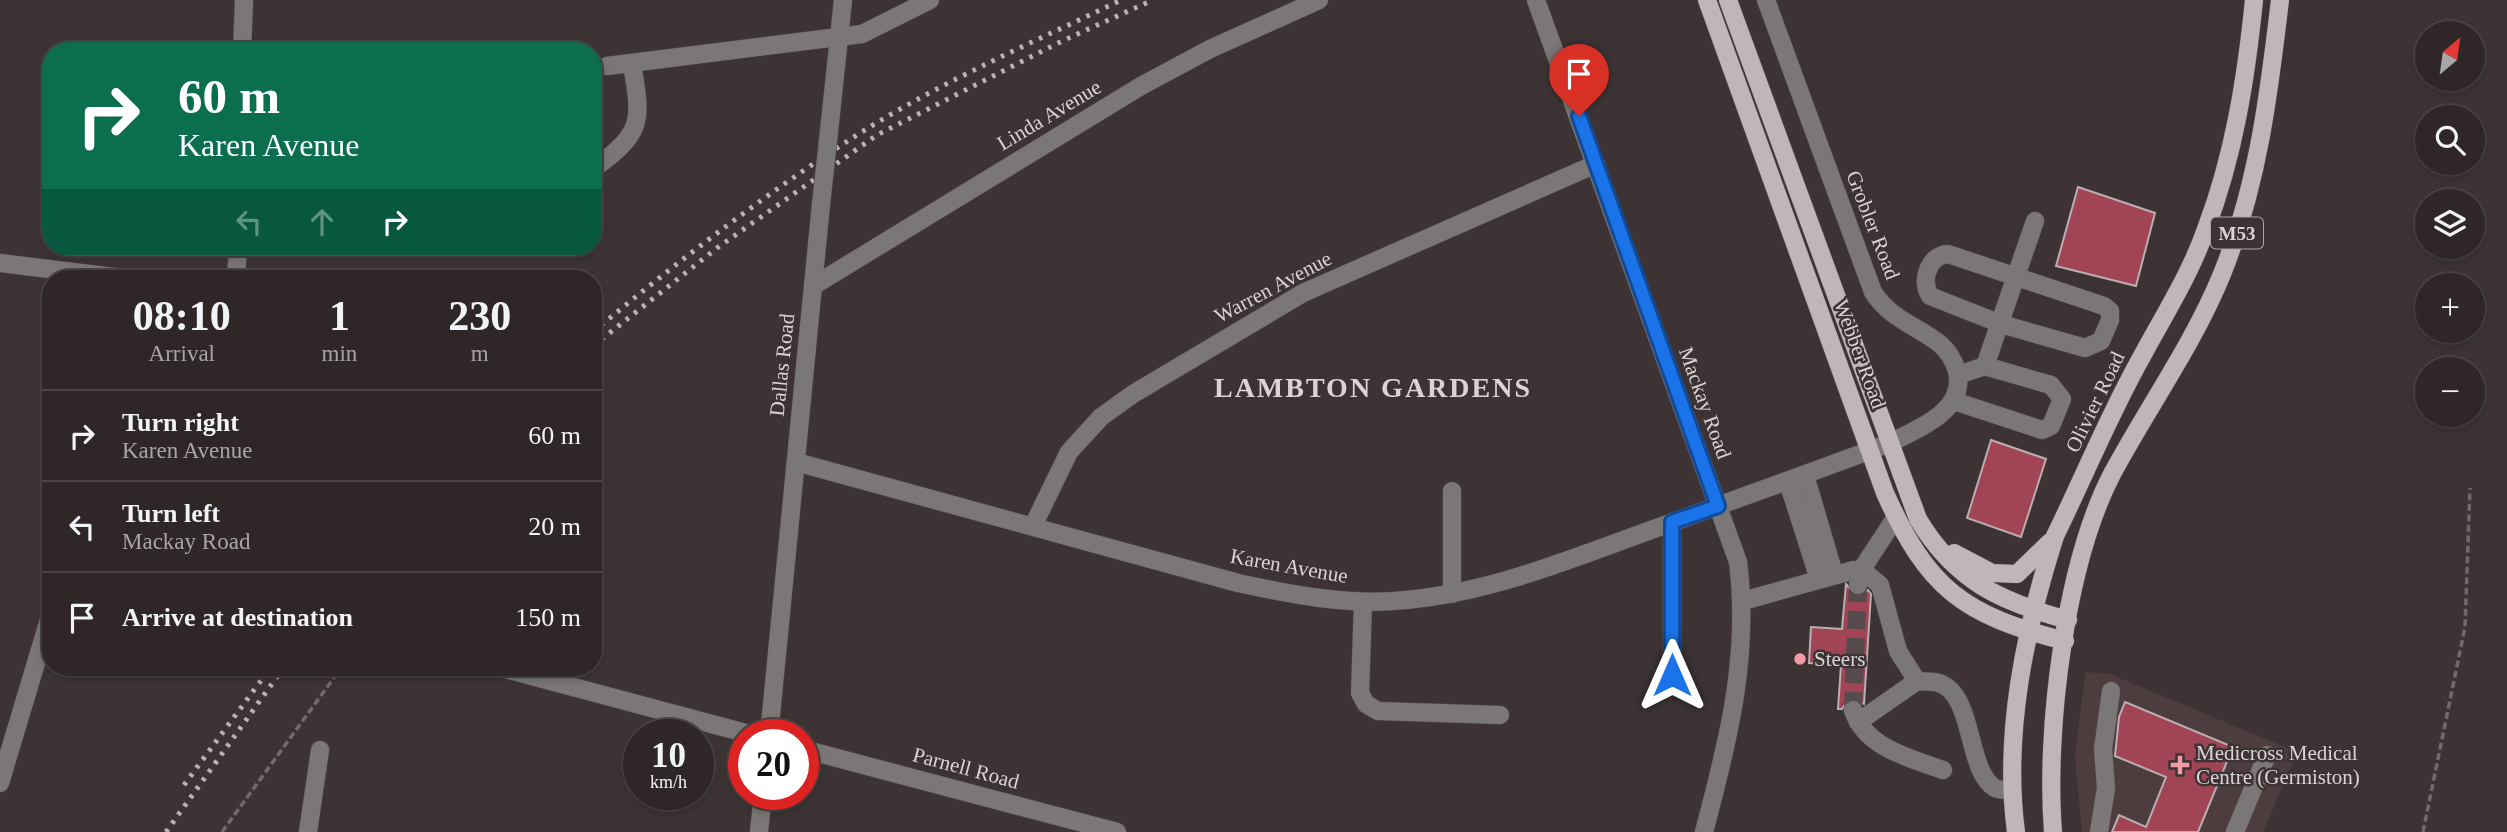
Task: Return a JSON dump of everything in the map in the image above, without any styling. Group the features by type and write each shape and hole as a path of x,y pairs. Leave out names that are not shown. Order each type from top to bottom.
{"main road":[{"name":"Webber Road","path":"1707,0 1896,517 1921,561 1949,591 2010,626 2065,641"},
{"name":"Webber Road","path":"1728,0 1918,519 1943,555 1960,572 2018,607 2068,620"},
{"name":"Olivier Road","path":"2017,832 2011,791 2011,766 2029,631 2055,536 2140,359 2182,287 2206,231 2238,121 2247,75 2254,0"},
{"name":"M53","path":"2053,832 2052,757 2056,698 2078,566 2093,517 2112,475 2200,321 2239,227 2255,176 2267,112 2280,0"},
{"path":"1918,519 1959,558 1992,573 2017,574 2026,568 2055,536"}],"street":[{"path":"242,42 244,0"},
{"name":"Dallas Road","path":"771,719 843,0"},
{"path":"607,66 862,34 930,0"},
{"name":"Linda Avenue","path":"813,286 1141,86 1210,49 1319,0"},
{"name":"Mackay Road","path":"1536,0 1738,562 1743,601 1740,679 1704,832"},
{"name":"Grobler Road","path":"1766,0 1873,292 1896,318 1942,345 1958,375"},
{"path":"602,162 623,144 636,126 638,102 632,64"},
{"name":"Warren Avenue","path":"1033,526 1069,452 1101,417 1133,394 1303,293 1596,164"},
{"path":"1985,366 2035,221"},
{"path":"1948,254 2104,306 2110,311 2110,320 2101,341 2085,348 2001,324 1930,296 1926,281 1932,260 1938,255 1948,254"},
{"path":"0,263 57,270"},
{"path":"1890,443 1926,425 1954,401 1958,375 1985,366 2051,385 2059,391 2062,399 2051,426 2042,430 1954,401"},
{"name":"Karen Avenue","path":"796,462 1273,591 1363,602 1405,601 1452,594 1548,569 1890,443"},
{"path":"1805,475 1826,577"},
{"path":"1788,482 1826,577"},
{"path":"1452,491 1452,594"},
{"path":"1859,578 1896,517"},
{"path":"1672,522 1672,675"},
{"path":"1743,601 1854,569 1859,578 1880,585 1898,651 1917,681"},
{"path":"1363,602 1360,693 1366,704 1378,710 1500,715"},
{"path":"0,783 42,643"},
{"path":"532,676 728,728"},
{"path":"1943,770 1883,747 1855,716 1917,681 1940,683 1950,690 1958,701 1985,776 1995,788 2011,791"},
{"path":"2099,832 2106,788 2103,749 2111,691"},
{"path":"308,832 320,750"},
{"name":"Parnell Road","path":"819,753 1117,832"},
{"path":"2235,832 2267,755"},
{"path":"759,832 761,810"}],"path":[{"path":"2423,832 2465,627 2470,488"},
{"path":"222,832 334,676"}],"shaded area":[{"path":"2085,672 2110,674 2297,752 2263,832 2082,832 2075,757"}],"building":[{"path":"2078,187 2155,213 2136,286 2056,266"},
{"path":"1991,440 2046,459 2021,537 1967,518"},
{"path":"1846,584 1856,596 1863,595 1868,590 1871,594 1864,704 1849,699 1842,709 1838,709 1841,665 1809,663 1811,627 1842,629"},
{"name":"Medicross Medical Centre (Germiston)","path":"2125,702 2233,747 2198,832 2112,832 2119,815 2146,827 2166,777 2115,756 2119,717"}],"tunnel":[{"path":"1853,710 1858,585"}],"railway":[{"path":"602,325 722,229 857,135 954,80 1121,0"},
{"path":"602,339 717,248 877,135 1062,41 1153,0"},
{"path":"184,785 264,676"},
{"path":"166,832 278,676"}],"place":[{"name":"Steers","path":"1800,659"},
{"name":"Medicross Medical Centre (Germiston)","path":"2180,765"}],"district":[{"name":"LAMBTON GARDENS","path":"1373,387"}],"route":[{"path":"1579,116 1718,506 1672,522 1672,675"}]}
